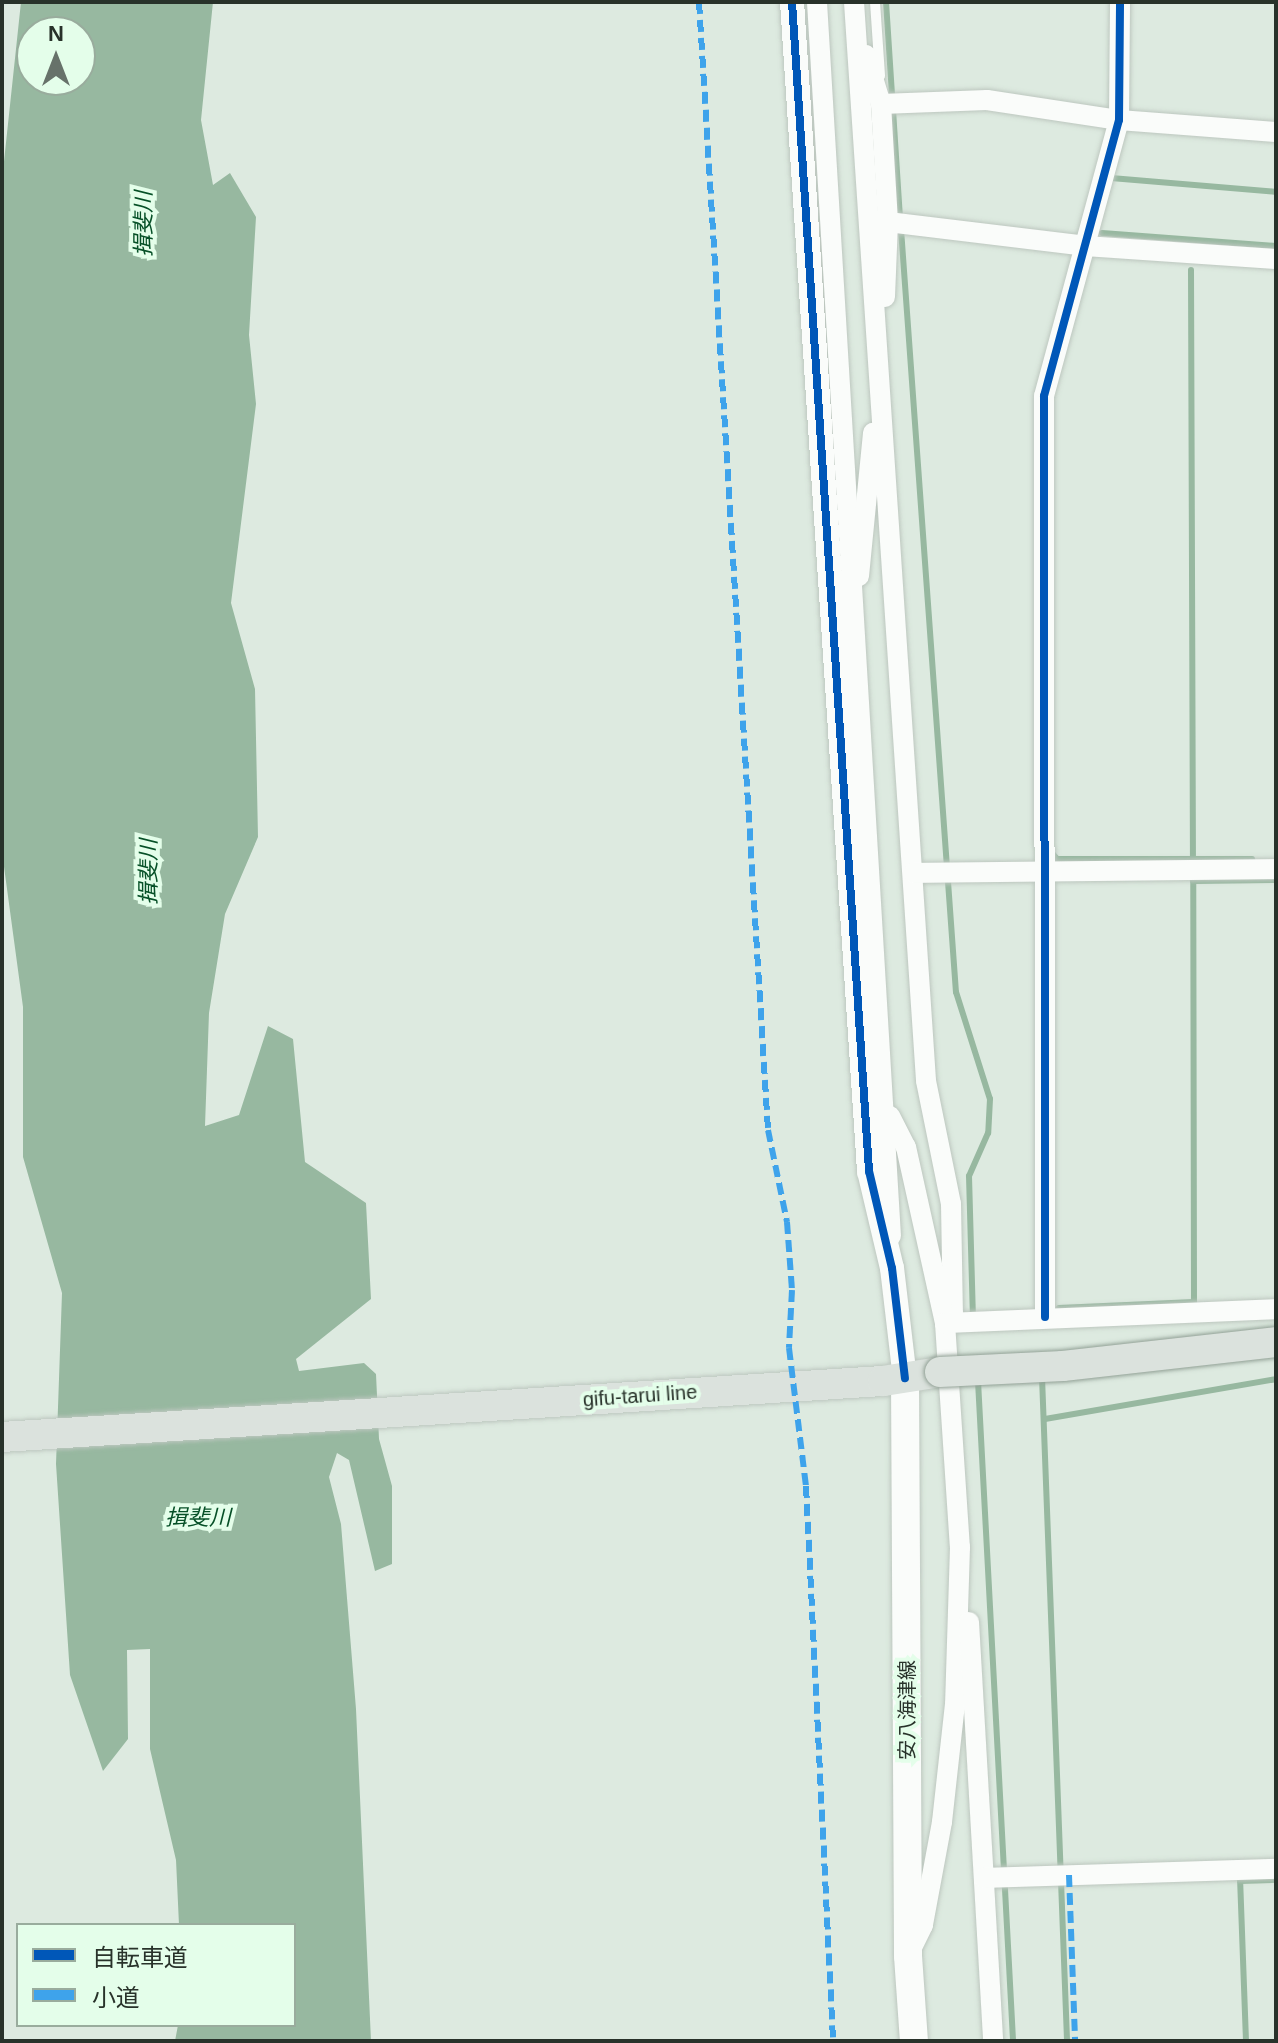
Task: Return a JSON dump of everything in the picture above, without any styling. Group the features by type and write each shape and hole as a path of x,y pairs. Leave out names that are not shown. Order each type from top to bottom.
{"main road":[{"name":"gifu-tarui line","path":"2,1437 894,1380 940,1372 1063,1366 1276,1342"},
{"name":"安八海津線","path":"894,1380 908,1956 914,2041"}],"street":[{"path":"792,2 859,1054 869,1171 892,1268"},
{"path":"817,2 887,1109 894,1380"},
{"path":"1045,1317 1044,396 1119,120 1120,2"},
{"path":"853,603 865,547 888,222 881,104 855,11"},
{"path":"855,11 926,1081 951,1204 953,1314 945,1323"},
{"path":"881,104 987,100 1119,120 1276,132"},
{"path":"888,222 1085,246 1276,259"},
{"path":"914,873 1043,868 1276,869"},
{"path":"887,1109 906,1147 945,1323 993,2041"},
{"path":"945,1323 1276,1309"},
{"path":"908,1956 923,1925 942,1822 955,1704 960,1547"},
{"path":"984,1878 1276,1869"}],"lane":[{"path":"875,2 881,104"}],"water":[{"name":"揖斐川","path":"21,2 213,2 201,120 213,185 230,173 256,217 249,335 256,404 231,603 255,689 258,837 225,914 209,1013 205,1126 239,1115 268,1026 293,1039 305,1162 366,1203 371,1299 296,1359 299,1371 364,1363 376,1374 379,1439 392,1486 392,1564 375,1571 349,1460 337,1453 329,1477 341,1524 356,1709 371,2041 175,2041 178,2027 296,2027 296,1923 179,1923 176,1860 150,1749 150,1649 127,1650 128,1739 103,1771 70,1675 56,1464 62,1293 23,1157 23,1007 2,852 2,180 16,49 16,96 96,96 96,16 20,16"}],"waterway":[{"path":"886,2 900,218"},
{"path":"1111,178 1276,192"},
{"path":"901,229 956,992 990,1099 988,1133 969,1176 973,1317"},
{"path":"1102,233 1276,246"},
{"path":"1191,270 1193,859"},
{"path":"1051,852 1057,859 1252,859"},
{"path":"1059,1308 1194,1302 1193,881 1276,880"},
{"path":"1042,1377 1067,2041"},
{"path":"1045,1419 1276,1379"},
{"path":"978,1381 1013,2041"},
{"path":"1246,2041 1240,1881 1276,1880"}],"marked path":[{"path":"699,2 768,1130 787,1222 792,1290 789,1348 806,1486 833,2041"},
{"path":"1069,1875 1075,2041"}],"cycle path":[{"path":"792,2 869,1171 892,1268 905,1378"},
{"path":"1045,1317 1044,396 1119,120 1120,2"}]}
